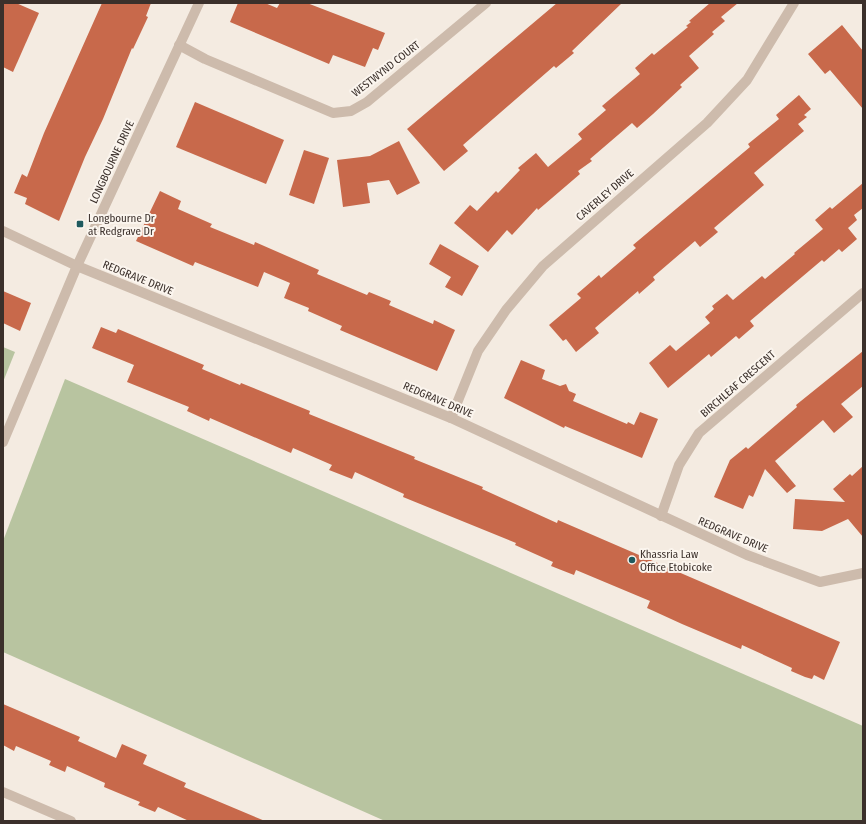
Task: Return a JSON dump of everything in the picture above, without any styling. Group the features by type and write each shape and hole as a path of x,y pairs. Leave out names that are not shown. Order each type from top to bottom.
{"street":[{"name":"LONGBOURNE DRIVE","path":"3,442 77,266 179,45 200,3"},
{"name":"WESTWYND COURT","path":"179,45 205,59 333,113 351,111 367,102 486,3"},
{"name":"CAVERLEY DRIVE","path":"451,418 478,351 506,310 548,262 707,123 747,80 794,3"},
{"name":"REDGRAVE DRIVE","path":"3,232 77,266 451,418 747,555 820,582 863,573"},
{"name":"BIRCHLEAF CRESCENT","path":"660,516 679,465 699,433 863,293"},
{"path":"3,792 71,821"}],"green space":[{"path":"3,347 15,352 3,382"},
{"path":"65,379 863,726 863,821 385,821 3,652 3,541"}],"building":[{"path":"3,3 16,3 39,13 13,72 3,67"},
{"path":"102,3 151,3 146,16 148,17 133,49 132,48 59,221 25,204 27,198 14,193 22,174 27,177 44,133"},
{"path":"238,3 265,3 277,8 280,3 307,3 385,33 378,50 373,48 365,67 333,55 329,64 230,22"},
{"path":"557,3 622,3 572,51 574,53 556,68 554,66 463,145 468,151 444,171 407,129"},
{"path":"710,3 738,3 721,17 725,21 712,32 714,34 689,56 699,68 680,85 682,87 637,128 632,123 590,159 592,161 578,171 580,174 538,210 537,208 512,235 507,230 488,252 454,223 470,205 477,211 496,191 498,193 520,170 518,168 536,153 548,167 582,139 578,134 606,110 602,106 640,74 635,68 652,53 654,55 688,27 686,26 691,22 689,21"},
{"path":"842,25 863,51 863,109 830,70 825,74 808,54"},
{"path":"799,95 811,109 804,115 807,117 798,124 804,131 754,173 764,185 714,228 718,232 700,247 695,241 653,277 655,280 639,294 638,291 595,328 599,333 576,352 566,339 563,341 549,325 581,298 577,294 599,275 601,278 636,248 633,245 750,147 748,144 779,119 776,115"},
{"path":"195,102 284,140 266,184 176,147"},
{"path":"399,141 420,183 397,195 389,180 367,183 370,203 343,207 337,160 370,156"},
{"path":"304,150 329,158 314,204 289,195"},
{"path":"863,183 863,208 854,215 857,220 848,228 857,239 842,252 839,249 824,262 822,260 750,321 754,326 739,339 736,336 711,357 709,354 668,388 649,363 670,345 676,351 710,323 705,317 714,309 712,306 727,294 733,300 762,276 765,279 795,254 794,253 823,229 815,220 830,207 832,209"},
{"path":"160,191 181,201 178,209 212,224 210,227 254,245 255,242 319,270 317,274 367,295 369,292 391,301 389,305 433,324 434,320 455,330 437,371 340,330 342,326 308,311 309,308 284,298 290,283 264,272 258,287 195,262 193,266 136,241"},
{"path":"440,244 479,266 462,296 445,287 451,277 429,264"},
{"path":"3,291 31,303 20,331 3,323"},
{"path":"101,327 116,333 118,329 204,365 202,369 310,411 309,414 415,457 414,459 483,487 482,489 557,523 558,520 840,642 824,680 814,675 812,679 805,677 791,671 792,668 742,645 741,649 682,624 647,608 650,601 576,570 574,575 551,566 553,562 515,545 516,543 403,497 404,494 355,472 352,479 329,470 332,465 293,448 291,453 210,418 209,421 187,411 189,407 127,382 134,365 92,348"},
{"path":"863,351 863,386 841,404 853,417 834,433 823,420 775,461 796,486 787,493 765,469 753,497 749,495 743,509 714,497 730,460 746,447 748,449 797,407 796,405"},
{"path":"521,360 545,370 542,379 560,386 566,384 569,391 576,394 573,401 627,424 628,422 634,425 640,412 658,419 642,458 565,426 564,428 504,398"},
{"path":"863,466 863,537 848,519 822,531 793,529 795,499 845,502 833,489 850,474 852,476"},
{"path":"3,704 80,737 78,741 116,758 122,744 147,755 143,764 186,783 184,787 265,821 189,821 158,807 155,812 138,805 140,802 104,787 105,783 67,766 65,772 49,765 51,761 16,746 14,751 3,745"}],"place":[{"name":"Longbourne Dr at Redgrave Dr","path":"80,224"},
{"name":"Khassria Law Office Etobicoke","path":"632,560"}]}
